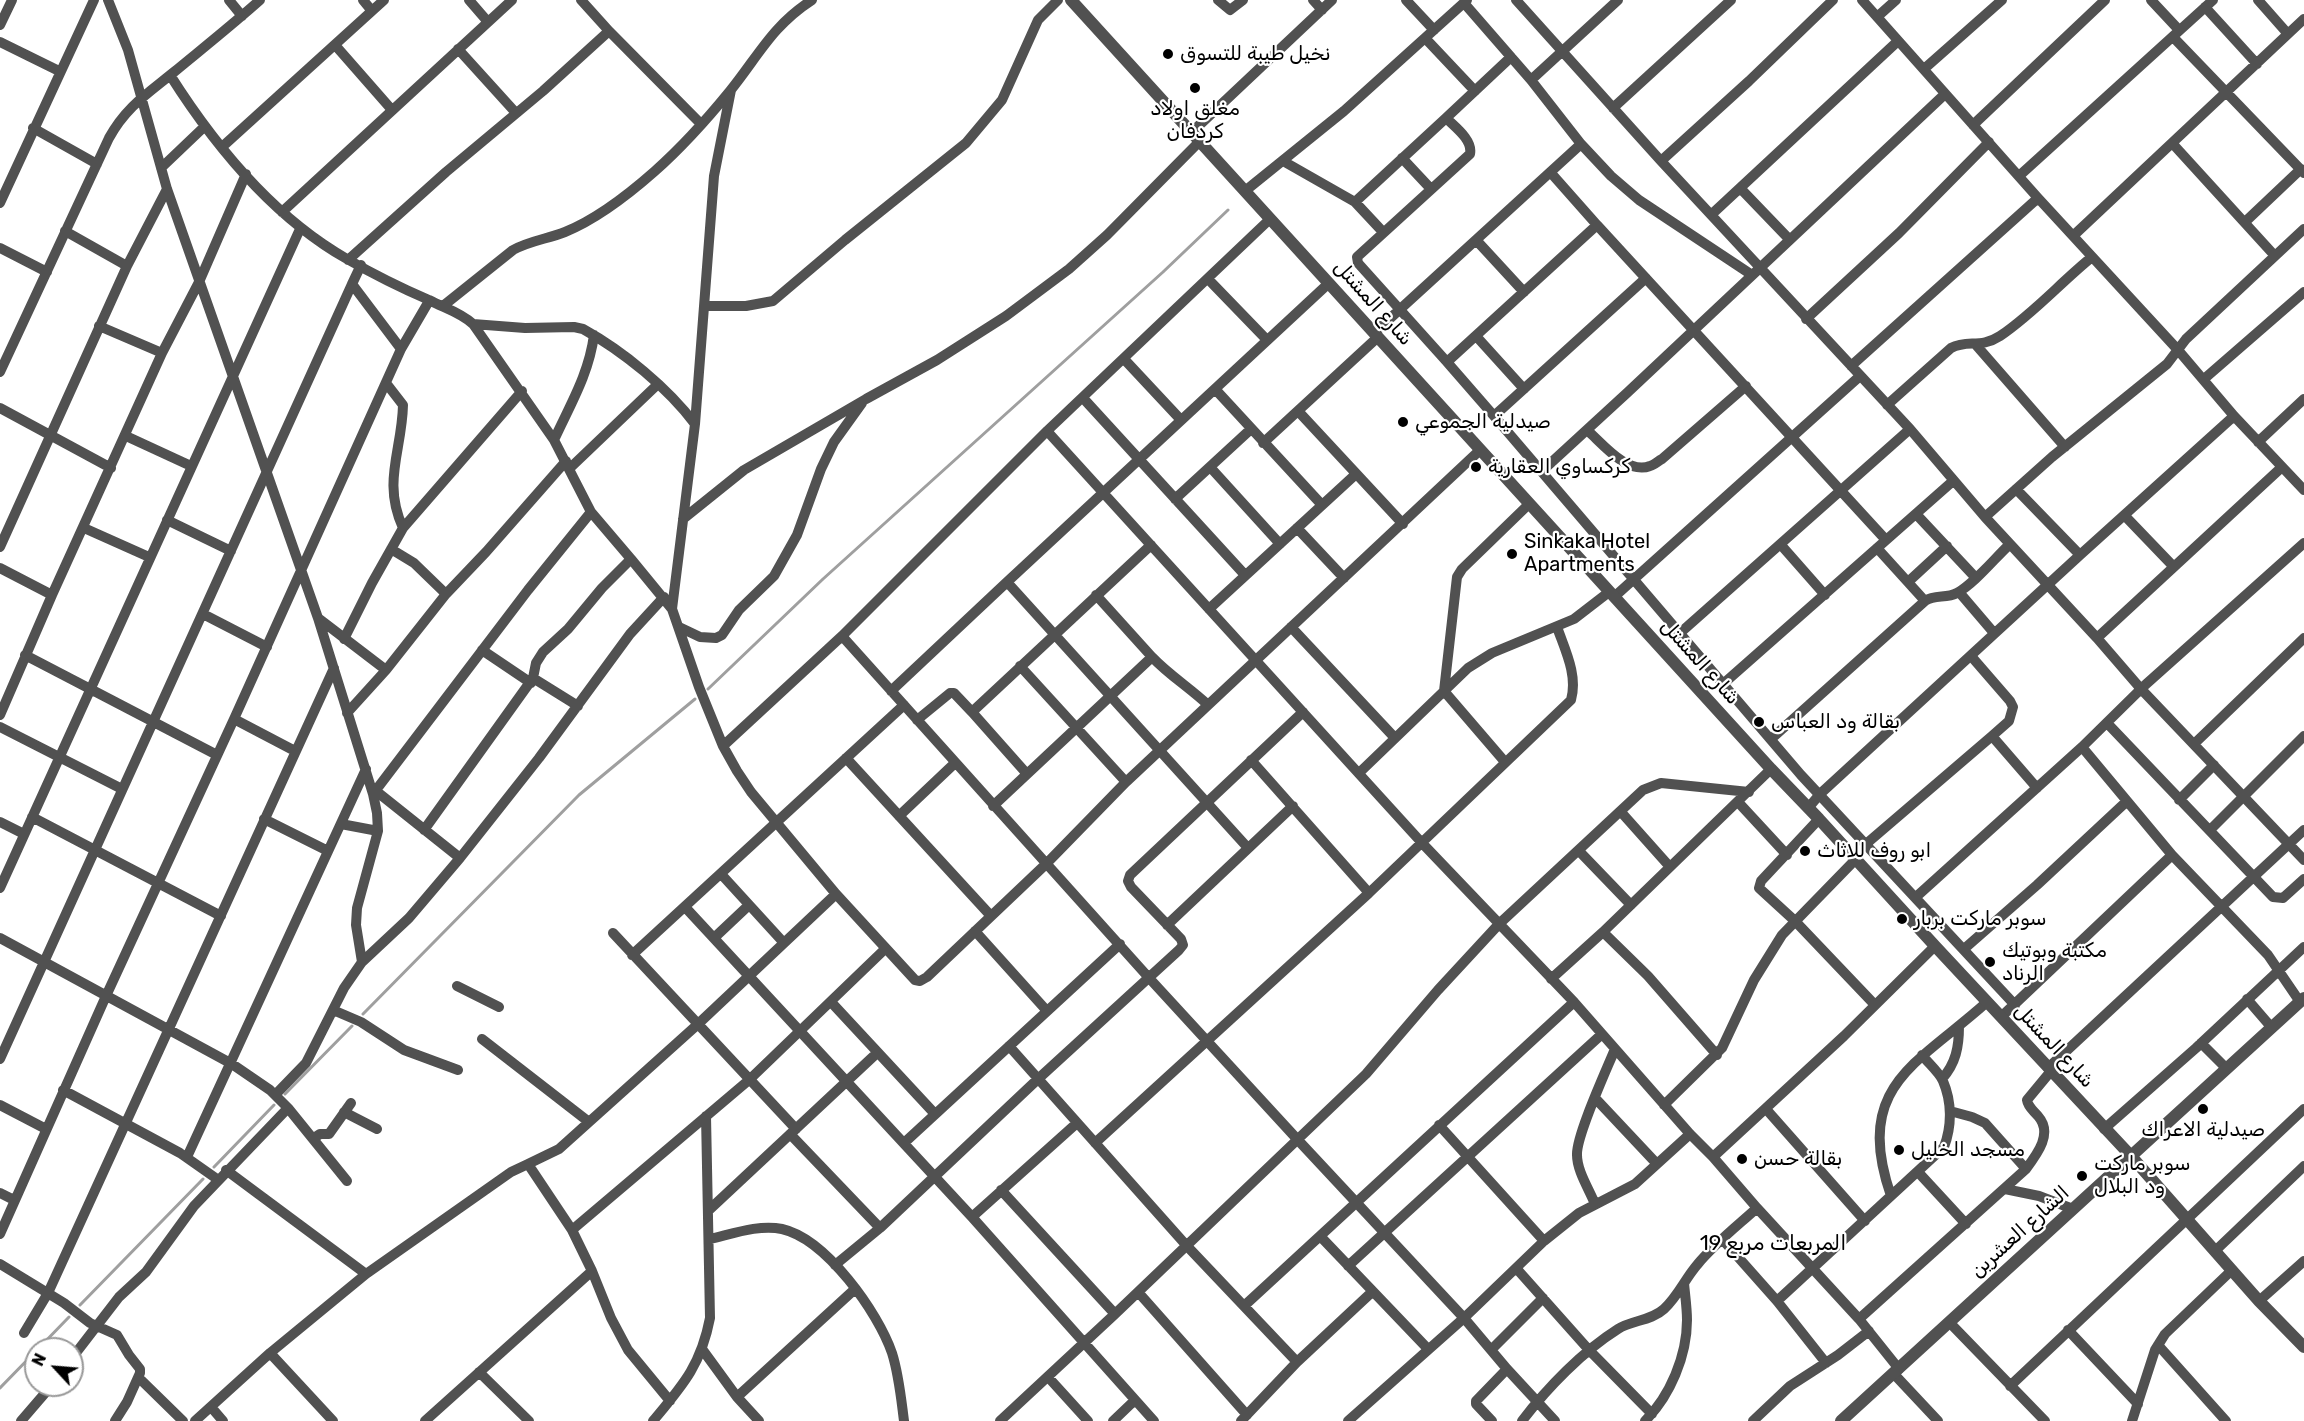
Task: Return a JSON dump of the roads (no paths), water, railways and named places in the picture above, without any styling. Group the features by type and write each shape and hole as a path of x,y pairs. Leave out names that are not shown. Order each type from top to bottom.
{"street":[{"path":"0,25 12,0"},
{"path":"0,203 59,71 94,0"},
{"path":"108,0 128,50 167,189 318,618 347,713 375,793 378,831 357,908 356,925 362,962"},
{"path":"229,0 242,16"},
{"path":"0,372 65,231 121,118 142,96 260,0"},
{"path":"363,0 372,11"},
{"path":"222,147 384,0"},
{"path":"469,0 488,22"},
{"path":"282,213 512,0"},
{"path":"581,0 701,124"},
{"path":"443,306 513,250 523,244 565,232 625,196 656,170 701,124 731,90 772,34 793,13 812,0"},
{"path":"704,306 746,306 773,301 966,143 1002,100 1038,20 1058,0"},
{"name":"شارع المشتل","path":"1071,0 1479,451 2131,1156 2259,1301 2304,1347"},
{"path":"1218,0 1230,10 1243,0"},
{"path":"1312,0 1322,10"},
{"path":"1192,132 1332,0"},
{"path":"1406,0 1475,91"},
{"path":"1516,0 1661,161 1712,214 1756,271 1806,319 1910,429 1953,481 2097,638 2140,689 2304,860"},
{"path":"1531,80 1618,0"},
{"path":"1613,108 1731,0"},
{"path":"1661,161 1833,0"},
{"path":"1862,0 2038,198 2204,379 2234,416 2304,490"},
{"path":"1877,17 1896,0"},
{"path":"1924,69 2002,0"},
{"path":"1973,125 2105,0"},
{"path":"2151,0 2225,93 2303,171 2246,222"},
{"path":"2258,0 2288,34"},
{"path":"1245,191 1360,97 1465,1 1581,144 1611,176 1631,194 1756,271"},
{"path":"2019,176 2209,4 2257,64"},
{"path":"2073,236 2304,19"},
{"path":"348,260 446,171 609,31"},
{"path":"1712,214 1898,41"},
{"path":"0,42 59,71"},
{"path":"334,45 392,110"},
{"path":"458,49 516,113"},
{"path":"1355,202 1511,57"},
{"path":"170,75 204,127 282,213 300,229 348,260 460,314 473,324 522,391 554,440 591,512 672,609 699,687 723,746 746,785 836,894 915,980 920,981 927,978 1046,864 1126,782 1479,451"},
{"path":"672,609 695,424 714,176 731,90"},
{"path":"1542,471 1945,93"},
{"path":"1446,118 1469,142 1470,154 1383,232 1356,260 1542,471 1771,739 2015,1005"},
{"path":"161,168 204,127"},
{"path":"33,128 97,164"},
{"path":"683,519 744,470 937,360 1006,315 1069,269 1107,235 1200,141"},
{"path":"1806,319 1899,233 1989,142"},
{"path":"2172,143 2276,256"},
{"path":"1263,443 1376,335 1400,309 1581,144"},
{"path":"1402,158 1431,189"},
{"path":"1283,161 1355,202 1383,232"},
{"path":"1551,173 1843,490 1886,540"},
{"path":"0,715 162,353 199,282 246,174"},
{"path":"1740,188 1789,239"},
{"path":"0,547 126,266 167,189"},
{"path":"1851,366 2038,198"},
{"path":"723,746 842,636 1047,430 1270,219"},
{"path":"1447,362 1597,225"},
{"path":"0,888 300,229"},
{"path":"1985,517 2065,447 2159,371 2172,359 2186,339 2304,229"},
{"path":"65,231 126,266"},
{"path":"1477,241 1524,292"},
{"path":"0,248 47,272"},
{"path":"1887,405 1951,348 1959,344 1976,345 1999,336 2092,257"},
{"path":"0,1059 361,266"},
{"path":"1494,416 1646,278"},
{"path":"1208,279 1267,340"},
{"path":"891,691 1329,283"},
{"path":"352,284 401,349"},
{"path":"2204,379 2304,292"},
{"path":"0,1234 63,1090 218,755 401,349 429,301"},
{"path":"473,324 525,328 574,327 594,335 658,384 681,406 695,424"},
{"path":"99,326 162,353"},
{"path":"554,440 586,373 592,354 594,335"},
{"path":"1476,336 1524,389"},
{"path":"1976,345 2065,447"},
{"path":"1124,358 1181,420"},
{"path":"1359,772 1468,668 1492,653 1574,619 1634,578 1860,376"},
{"path":"386,382 403,405 392,481 395,511 403,528"},
{"path":"347,713 386,670 446,594 568,465 658,384"},
{"path":"1587,430 1618,459 1639,468 1649,467 1662,459 1746,386"},
{"path":"1215,389 1322,505"},
{"path":"344,639 403,528 522,391"},
{"path":"1083,398 1245,575"},
{"path":"679,627 700,637 716,638 722,635 739,610 774,576 797,535 821,469 834,442 866,399"},
{"path":"2258,442 2304,399"},
{"path":"0,408 111,468"},
{"path":"1298,411 1403,524"},
{"path":"1809,807 1820,794 1994,633 2234,416"},
{"path":"1175,499 1251,429"},
{"path":"1680,633 1910,429"},
{"path":"1047,430 1422,843 1574,1002 1756,1208 1859,1318 1896,1371 1938,1421"},
{"path":"126,436 191,466"},
{"path":"2097,638 2282,466"},
{"path":"1210,467 1280,544"},
{"path":"1209,609 1356,474"},
{"path":"1723,684 1953,481"},
{"path":"2016,489 2080,555"},
{"path":"1505,762 1444,691 1457,577 1462,569 1529,504"},
{"path":"375,793 482,650 591,512"},
{"path":"1916,514 1975,577"},
{"path":"2125,516 2173,566"},
{"path":"167,519 231,551"},
{"path":"84,528 149,557"},
{"path":"1297,528 1344,578"},
{"path":"1916,897 2082,747 2140,689 2304,543"},
{"path":"1781,544 1825,595"},
{"path":"1771,739 1925,601 1934,597 1947,598 1959,592 2010,544"},
{"path":"972,712 1150,545"},
{"path":"1908,582 1947,546"},
{"path":"1877,548 1925,601"},
{"path":"391,549 414,563 446,594"},
{"path":"424,831 532,680 536,663 543,652 568,629 602,588 631,560"},
{"path":"0,568 52,595"},
{"path":"1007,582 1248,848"},
{"path":"1959,592 1994,633"},
{"path":"1096,595 1165,670 1188,686 1208,705"},
{"path":"275,1095 306,1063 345,988 362,962 409,918 460,858 578,706 630,634 664,597"},
{"path":"203,614 267,647"},
{"path":"318,618 386,670"},
{"path":"1291,627 1395,738"},
{"path":"1095,1143 1369,893 1570,700 1574,688 1572,674 1557,627"},
{"path":"842,636 1150,979 1464,1318 1555,1421"},
{"path":"2194,744 2304,638"},
{"path":"482,650 578,706"},
{"path":"25,655 218,755"},
{"path":"1866,844 2009,721 2013,707 1971,656"},
{"path":"993,806 1152,657"},
{"path":"1020,666 1126,782"},
{"path":"24,1333 48,1293 334,668"},
{"path":"917,720 950,693 954,693 1027,774"},
{"path":"632,955 904,705"},
{"path":"835,1264 880,1228 1038,1079 1150,979 1183,945 1181,939 1131,887 1128,881 1130,874 1303,712"},
{"path":"234,719 296,751"},
{"path":"2107,723 2277,898 2283,898 2304,879"},
{"path":"0,727 122,789"},
{"path":"1992,736 2037,788"},
{"path":"2210,830 2304,736"},
{"path":"2082,747 2172,855 2268,955 2302,1000"},
{"path":"846,758 991,916"},
{"path":"1251,760 1369,893"},
{"path":"899,816 955,763"},
{"path":"2180,800 2214,765"},
{"path":"188,1157 366,769"},
{"path":"1551,979 1603,932 1771,769"},
{"path":"1000,1421 1366,1074 1438,990 1499,924 1643,790 1661,783 1749,792"},
{"path":"375,793 460,858"},
{"path":"1738,802 1786,855"},
{"path":"1964,949 2126,802"},
{"path":"1167,925 1293,806"},
{"path":"1621,812 1670,867"},
{"path":"32,817 221,916"},
{"path":"264,819 328,851"},
{"path":"1819,819 1761,881 1759,888 1795,921 1875,1005"},
{"path":"0,822 24,834"},
{"path":"341,824 378,831"},
{"path":"1859,1318 2026,1168 2045,1134 2043,1122 2029,1106 2027,1100 2049,1069 2220,906 2304,830"},
{"path":"1579,851 1630,905"},
{"path":"2001,1017 2172,855"},
{"path":"1664,1105 1717,1055 1754,980 1782,935 1856,859"},
{"path":"721,874 784,943"},
{"path":"195,1421 270,1353 366,1274 511,1172 559,1149 697,1025 836,894"},
{"path":"714,938 749,905"},
{"path":"685,907 972,1216 1083,1344 1154,1421"},
{"path":"975,931 1047,1011"},
{"path":"1603,932 1648,976 1717,1055"},
{"path":"613,933 880,1228"},
{"path":"0,938 232,1064 275,1095 288,1108 347,1181"},
{"path":"904,1143 1120,944"},
{"path":"1713,1157 1935,946"},
{"path":"2104,1129 2304,947"},
{"path":"572,1230 748,1080 885,949"},
{"path":"457,986 500,1007"},
{"path":"2247,999 2272,1028"},
{"name":"الشارع العشرين","path":"1841,1421 2302,1000"},
{"path":"831,1002 935,1114"},
{"path":"1244,1305 1574,1002"},
{"path":"1891,1196 1880,1159 1882,1114 1888,1096 1897,1081 1922,1055 1987,1002"},
{"path":"333,1010 361,1022 404,1050 458,1070"},
{"path":"1942,1079 1950,1071 1958,1052 1959,1026"},
{"path":"1348,1266 1602,1034"},
{"path":"482,1039 589,1122"},
{"path":"2201,1043 2227,1069"},
{"path":"1009,1046 1186,1245 1297,1362"},
{"path":"1595,1204 1576,1154 1615,1049"},
{"path":"709,1210 877,1053"},
{"path":"1777,1301 1944,1147 1950,1125 1950,1111 1942,1079 1922,1055"},
{"path":"63,1090 188,1157 217,1179"},
{"path":"1595,1098 1658,1164"},
{"path":"0,1105 46,1129"},
{"path":"84,1342 119,1297 146,1272 189,1211 217,1179 288,1108"},
{"path":"314,1138 320,1134 329,1134 348,1108 377,1129"},
{"path":"1766,1109 1865,1221"},
{"path":"2010,1386 2304,1110"},
{"path":"1950,1111 1985,1123 2026,1168"},
{"path":"653,1421 686,1381 702,1350 710,1318 706,1116"},
{"path":"972,1216 1077,1123"},
{"path":"1439,1125 1544,1241"},
{"path":"1348,1421 1464,1318 1544,1241 1579,1213 1625,1191 1690,1134"},
{"path":"528,1164 572,1230 611,1318 628,1350 670,1401"},
{"path":"2215,1251 2304,1166"},
{"path":"226,1170 366,1274"},
{"path":"1918,1172 1966,1224"},
{"path":"2005,1189 2039,1196 2073,1209"},
{"path":"1002,1190 1115,1314"},
{"path":"0,1193 14,1200"},
{"path":"1522,1421 1537,1401 1590,1350 1619,1329 1653,1317 1662,1311 1697,1264 1756,1208"},
{"path":"710,1239 771,1227 784,1229 819,1248 835,1264 877,1320 892,1354 904,1421"},
{"path":"1320,1236 1428,1349"},
{"path":"1722,1239 1777,1301 1826,1363"},
{"path":"2259,1301 2304,1261"},
{"path":"0,1264 96,1326 117,1335 140,1369 139,1378 115,1421"},
{"path":"1516,1268 1648,1418 1664,1398 1683,1351 1687,1319 1684,1283"},
{"path":"2132,1421 2158,1345 2165,1334 2232,1270"},
{"path":"425,1421 592,1271"},
{"path":"737,1397 855,1289"},
{"path":"1138,1292 1244,1418 1297,1362 1372,1292"},
{"path":"1491,1350 1543,1298"},
{"path":"1949,1322 2045,1421"},
{"path":"2068,1330 2138,1404"},
{"path":"1753,1421 1790,1386 1869,1331"},
{"path":"2158,1345 2226,1421"},
{"path":"702,1350 737,1397 759,1421"},
{"path":"270,1353 333,1421"},
{"path":"1492,1421 1476,1404 1476,1401 1507,1369"},
{"path":"479,1372 530,1421"},
{"path":"1048,1377 1088,1421"},
{"path":"139,1378 183,1421"},
{"path":"21,1421 42,1397"},
{"path":"1113,1421 1135,1400"},
{"path":"211,1407 223,1421"}],"waterway":[{"path":"708,689 823,579 1163,272 1228,210"},
{"path":"363,1014 579,795 695,699"},
{"path":"285,1094 352,1026"},
{"path":"214,1167 274,1105"},
{"path":"80,1305 203,1179"},
{"path":"50,1337 69,1317"},
{"path":"0,1388 24,1363"}],"place":[{"name":"نخيل طيبة للتسوق","path":"1168,54"},
{"name":"مغلق اولاد كردفان","path":"1195,88"},
{"name":"صيدلية الجموعي","path":"1403,422"},
{"name":"كركساوي العقارية","path":"1476,467"},
{"name":"Sinkaka Hotel Apartments","path":"1512,554"},
{"name":"بقالة ود العباس","path":"1759,722"},
{"name":"ابو روف للاثاث","path":"1805,851"},
{"name":"سوبر ماركت بربار","path":"1902,919"},
{"name":"مكتبة وبوتيك الرناد","path":"1990,962"},
{"name":"صيدلية الاعراك","path":"2203,1109"},
{"name":"مسجد الخليل","path":"1899,1150"},
{"name":"بقالة حسن","path":"1742,1159"},
{"name":"سوبر ماركت ود البلال","path":"2082,1176"}],"district":[{"name":"المربعات مربع 19","path":"1773,1244"}]}
